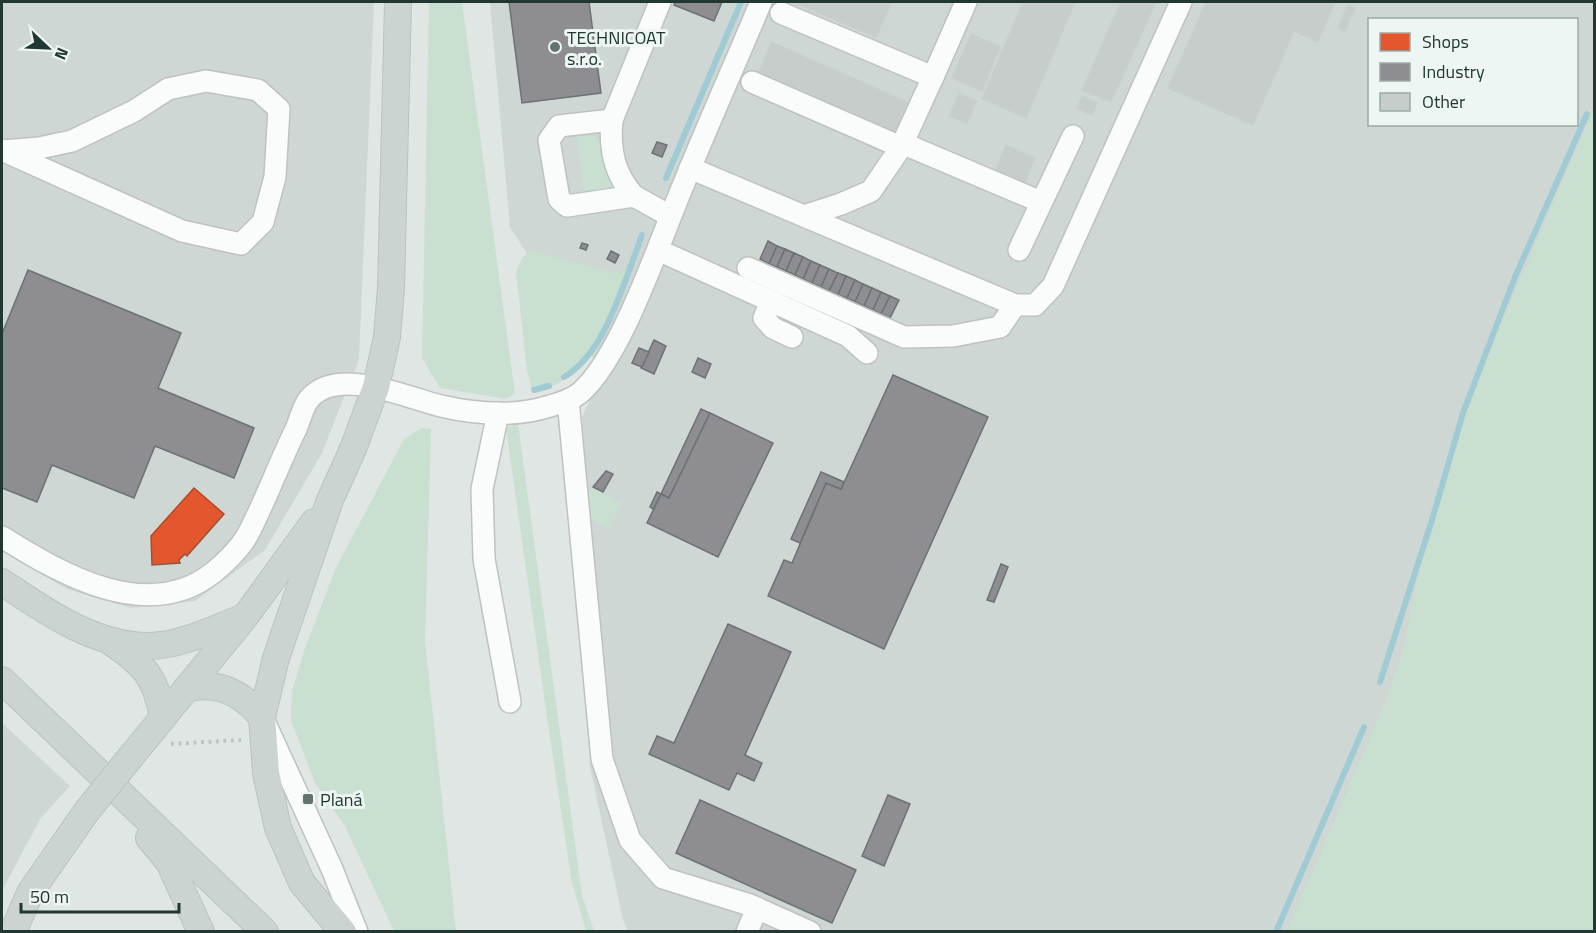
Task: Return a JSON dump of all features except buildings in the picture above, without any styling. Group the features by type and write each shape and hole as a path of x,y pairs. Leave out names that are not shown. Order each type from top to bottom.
{"main road":[{"path":"343,932 302,882 278,828 266,773 263,728 276,658 330,500 353,449 376,387 387,337 391,288 398,2"},
{"path":"13,932 31,891 87,811 245,617 330,500"},
{"path":"2,582 69,625 105,638 150,646 195,636 245,617"},
{"path":"105,638 130,655 148,673 159,692 156,725"},
{"path":"2,680 265,932"},
{"path":"186,688 212,685 233,692 252,704 263,728"},
{"path":"94,766 169,862 201,932"}],"street":[{"path":"660,2 612,120 610,140 613,159 620,178 634,196 670,216"},
{"path":"2,537 57,569 91,584 121,592 152,595 178,590 205,579 229,560 247,537 310,398 333,383 376,387 443,406 498,413 544,408 580,394 611,351 658,250 670,216 761,2"},
{"path":"804,216 871,191 901,147 966,2"},
{"path":"690,168 1015,305 1035,304 1053,286 1181,2"},
{"path":"781,13 933,77"},
{"path":"206,81 258,90 279,109 275,177 263,222 241,244 182,231 3,150 39,148 72,141 134,111 168,89 206,81"},
{"path":"752,81 901,147 909,146 1041,202"},
{"path":"612,120 559,126 549,140 559,199 567,207 634,196"},
{"path":"1019,250 1073,136"},
{"path":"658,250 771,301 802,303 904,337 953,336 1000,327 1015,305"},
{"path":"748,267 848,336 867,353"},
{"path":"771,301 764,318 772,328 792,337"},
{"path":"568,400 602,759 630,840 663,878 757,908 810,932"},
{"path":"498,413 482,489 484,559 510,702"},
{"path":"263,728 332,869 357,932"},
{"path":"747,932 757,908"}],"path":[{"path":"156,725 165,747 168,744 263,728"}],"shaded area":[{"path":"2,2 374,2 359,359 322,453 265,550 195,601 131,608 67,589 2,551"},
{"path":"490,2 1594,2 1594,931 628,931 623,920 589,762 614,757 591,541 582,417 603,373 510,227"},
{"path":"2,723 70,786 40,819 2,891"}],"green space":[{"path":"429,2 462,2 515,394 505,399 440,388 422,358"},
{"path":"1594,109 1594,931 1287,931 1384,705 1403,652 1420,565 1455,445 1479,375"},
{"path":"594,135 600,139 604,161 612,184 609,190 584,194 577,137"},
{"path":"530,250 613,273 625,272 603,328 582,362 569,376 553,386 533,393 527,371 516,272 522,258"},
{"path":"518,423 582,895 594,931 586,931 572,883 549,731 506,428"},
{"path":"422,428 431,429 425,641 456,931 394,931 345,826 315,783 291,720 292,691 305,648 336,568 404,439"},
{"path":"592,487 622,504 609,529 596,522 589,512 587,501"}],"waterway":[{"path":"666,178 741,2"},
{"path":"1380,682 1432,520 1463,413 1515,277 1587,114"},
{"path":"564,377 579,366 603,333 621,293 642,235"},
{"path":"534,390 549,386"},
{"path":"1276,932 1364,727"}],"place":[{"name":"TECHNICOAT s.r.o.","path":"555,47"},
{"name":"Planá","path":"308,799"}]}
